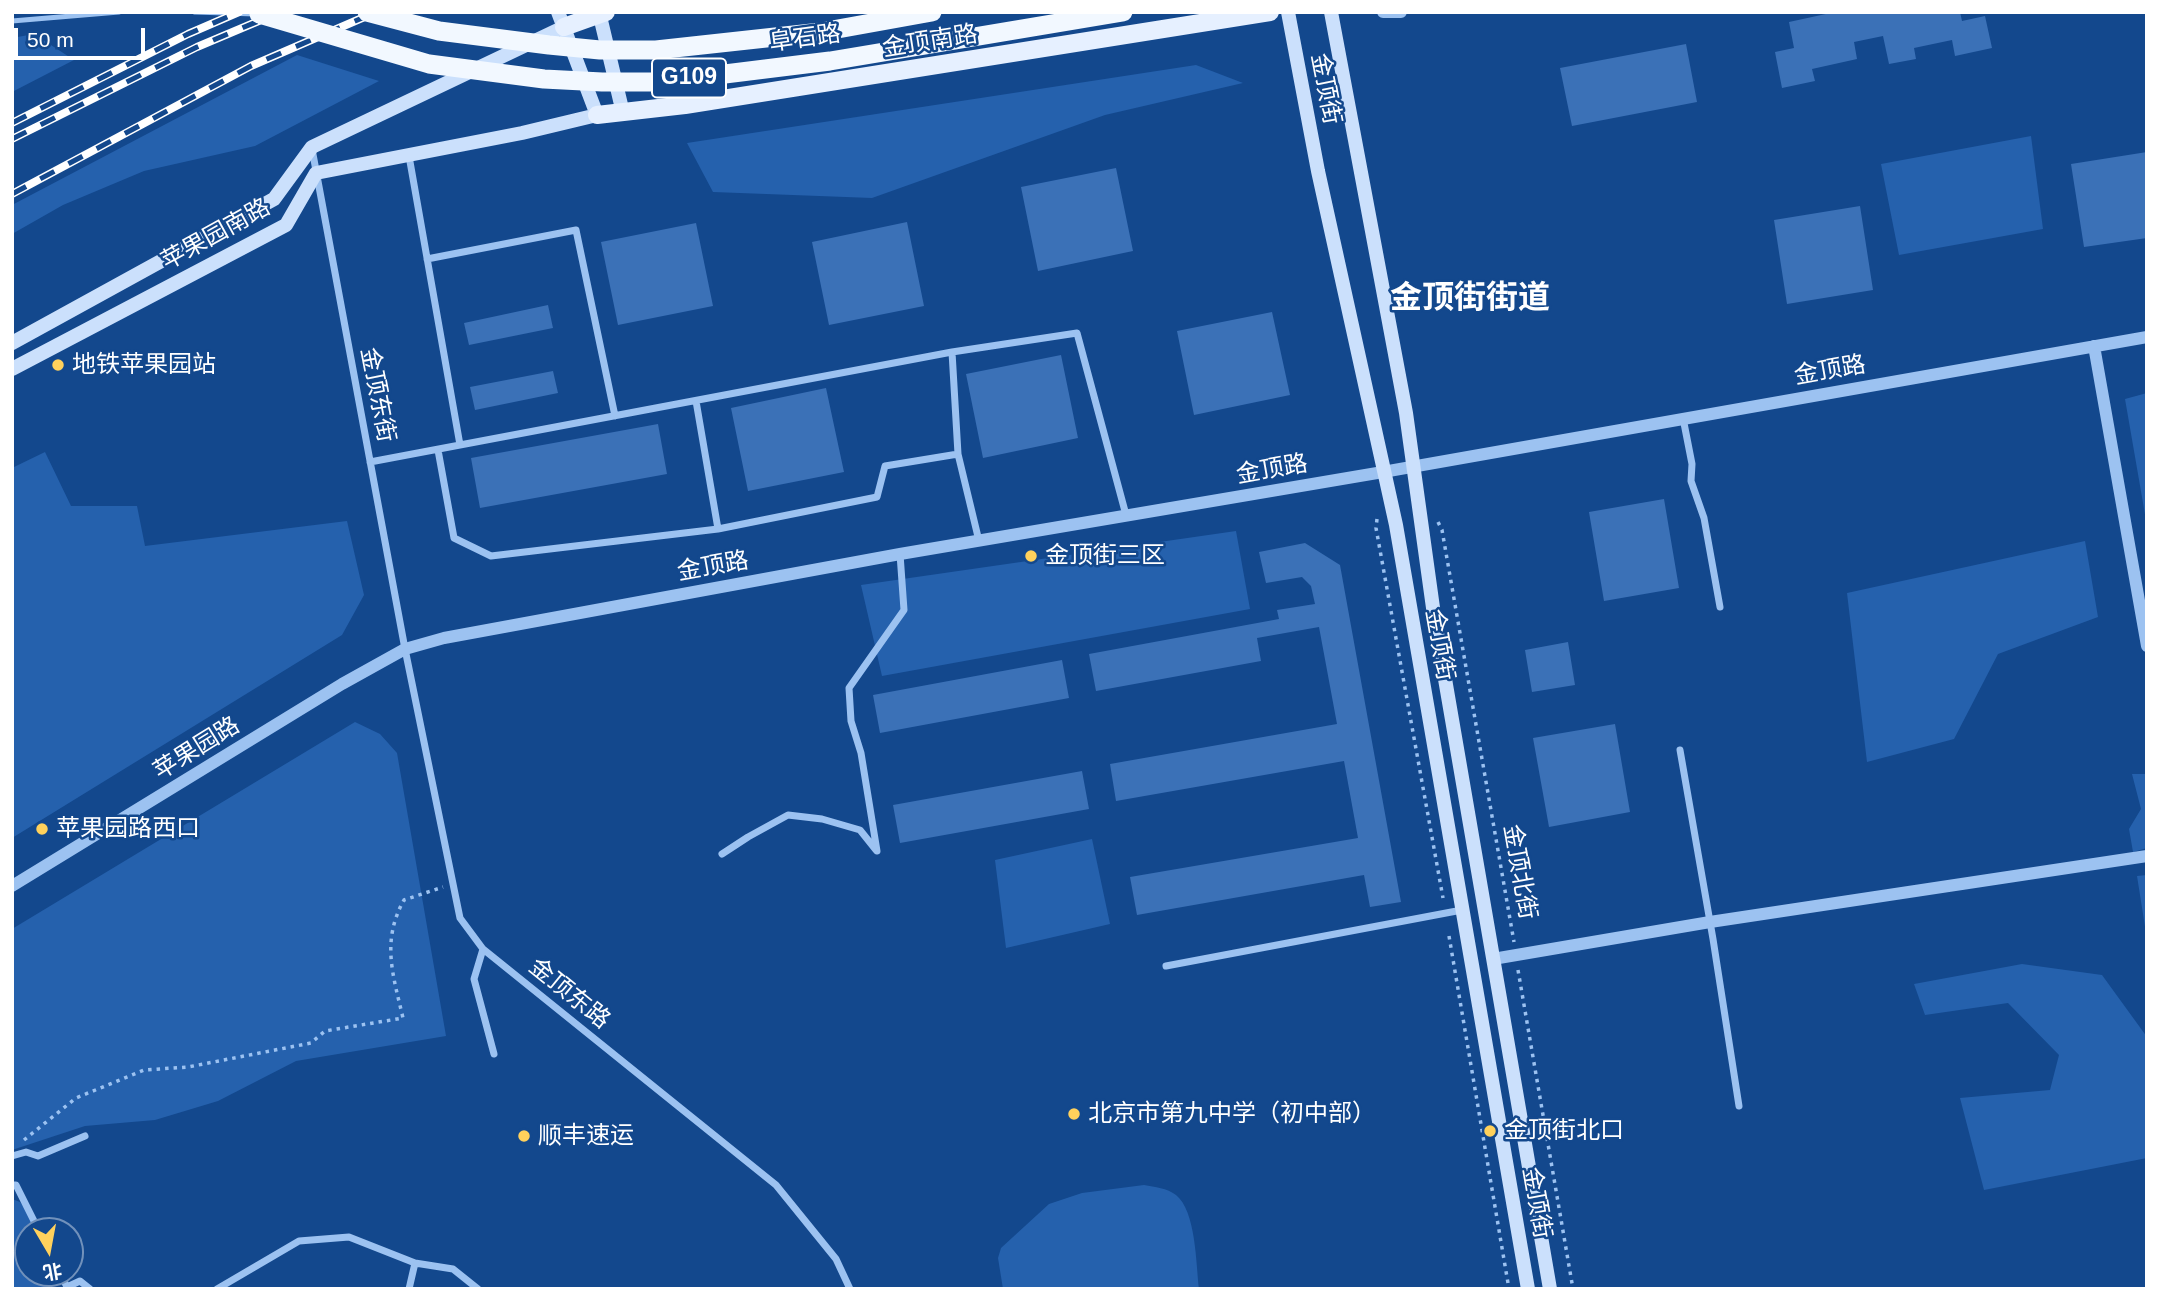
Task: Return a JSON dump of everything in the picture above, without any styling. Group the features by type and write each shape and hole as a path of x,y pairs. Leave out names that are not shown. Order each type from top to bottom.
{"highway":[{"name":"阜石路","path":"368,12 439,31 535,44 600,50 656,50 821,32 932,12"},
{"name":"阜石路","path":"259,14 429,64 544,79 660,82 830,61 1124,12"}],"main road":[{"path":"316,173 409,156 597,115 561,20 606,12"},
{"name":"金顶南路","path":"597,115 712,101 1203,18 1270,12"},
{"name":"金顶街","path":"1288,12 1318,171 1396,525 1528,1289"},
{"name":"金顶街","path":"1331,12 1406,413 1434,615 1550,1289"},
{"path":"599,13 623,113"},
{"name":"苹果园南路","path":"12,343 274,199 312,147 561,20"},
{"name":"苹果园南路","path":"12,369 286,225 316,173"}],"street":[{"path":"1382,12 1401,12"},
{"name":"金顶东街","path":"312,147 405,649"},
{"path":"409,156 460,445"},
{"path":"427,259 576,230 615,416"},
{"path":"370,463 952,352 1077,333 1126,516"},
{"name":"金顶路","path":"405,649 444,638 900,554 2147,337"},
{"path":"2094,346 2147,646"},
{"path":"952,352 958,454 979,541"},
{"path":"696,401 718,529"},
{"path":"1683,418 1692,464 1691,481 1704,518 1720,607"},
{"path":"438,450 454,538 491,556 718,529 877,497 885,466 958,454"},
{"path":"722,854 748,836 788,816 822,820 860,830 877,851 861,753 851,721 849,688 904,610 900,554"},
{"name":"金顶东路","path":"405,649 460,918 483,949 776,1185 836,1259 850,1289"},
{"name":"苹果园路","path":"12,886 342,684 405,649"},
{"path":"1680,750 1739,1106"},
{"path":"1493,960 1710,922 2147,856"},
{"path":"1166,966 1462,910"},
{"path":"483,949 474,979 494,1054"},
{"path":"12,1156 26,1152 38,1156 85,1136"},
{"path":"12,1185 16,1185 32,1217"},
{"path":"217,1289 299,1241 349,1237 415,1263 453,1269 478,1289"},
{"path":"409,1289 415,1263"}],"lane":[{"path":"12,21 119,12"},
{"path":"195,12 259,14"}],"path":[{"path":"1378,517 1376,528 1509,1289"},
{"name":"金顶北街","path":"1436,517 1442,530 1573,1289"},
{"path":"23,1141 76,1098 144,1070 202,1065 311,1043 325,1031 403,1018 389,949 396,915 404,900 453,883"}],"shaded area":[{"path":"34,34 74,60 12,92 12,38"},
{"path":"297,55 379,81 255,146 144,171 63,205 12,234 12,205"},
{"path":"1196,65 1243,83 1105,115 872,198 713,192 687,143"},
{"path":"2031,136 2043,229 1899,255 1881,164"},
{"path":"2147,393 2147,526 2125,399"},
{"path":"45,452 71,506 137,506 145,546 347,521 364,595 342,635 12,838 12,468"},
{"path":"1236,531 1250,609 882,676 861,585"},
{"path":"2085,541 2098,617 1998,654 1954,739 1867,762 1847,593"},
{"path":"355,722 380,734 397,753 446,1036 296,1061 218,1101 155,1120 85,1126 12,1150 12,929"},
{"path":"2132,774 2147,774 2147,848 2133,852 2129,829 2141,809"},
{"path":"1092,839 1110,924 1006,948 995,860"},
{"path":"2147,875 2147,933 2146,933 2137,876"},
{"path":"2022,964 2102,975 2147,1037 2147,1158 1984,1190 1960,1098 2050,1090 2059,1055 2008,1003 1925,1015 1914,984"},
{"path":"1144,1185 1169,1191 1183,1203 1194,1238 1199,1289 1003,1289 998,1258 1001,1248 1049,1204 1082,1193"},
{"path":"12,1199 20,1202 31,1217 14,1217 14,1287 51,1289 12,1289"}],"building":[{"path":"1835,12 1960,12 1962,21 1985,16 1992,48 1955,56 1952,40 1914,48 1916,59 1889,64 1883,36 1854,42 1857,59 1812,69 1815,81 1782,88 1775,52 1794,48 1789,22"},
{"path":"1686,44 1697,102 1572,126 1560,68"},
{"path":"2147,152 2147,238 2084,247 2071,164"},
{"path":"1116,168 1133,251 1038,271 1021,187"},
{"path":"1860,206 1873,290 1787,304 1774,220"},
{"path":"907,222 924,306 829,325 812,242"},
{"path":"696,223 713,306 618,325 601,242"},
{"path":"548,305 553,328 469,345 464,323"},
{"path":"1272,312 1290,395 1194,415 1177,331"},
{"path":"1061,355 1078,438 983,458 966,374"},
{"path":"553,371 558,393 475,410 470,387"},
{"path":"826,388 844,472 748,491 731,408"},
{"path":"658,424 667,474 480,508 471,458"},
{"path":"1664,499 1679,588 1604,601 1589,512"},
{"path":"1305,543 1340,565 1401,902 1370,907 1364,875 1137,915 1130,877 1358,838 1344,761 1116,801 1110,764 1337,724 1319,627 1257,638 1261,661 1096,691 1089,654 1279,619 1277,610 1315,604 1311,586 1302,577 1266,583 1259,552"},
{"path":"1568,642 1575,685 1532,692 1525,650"},
{"path":"1062,660 1069,698 880,733 873,695"},
{"path":"1615,724 1630,812 1549,827 1533,738"},
{"path":"1082,771 1089,809 900,843 893,805"}],"railway":[{"path":"12,123 188,34 239,12"},
{"path":"12,139 197,47 280,12"},
{"path":"12,194 251,66 376,12"}],"place":[{"name":"地铁苹果园站","path":"58,365"},
{"name":"金顶街三区","path":"1031,556"},
{"name":"苹果园路西口","path":"42,829"},
{"name":"北京市第九中学（初中部）","path":"1074,1114"},
{"name":"金顶街北口","path":"1490,1131"},
{"name":"顺丰速运","path":"524,1136"}],"district":[{"name":"金顶街街道","path":"1470,299"}]}
